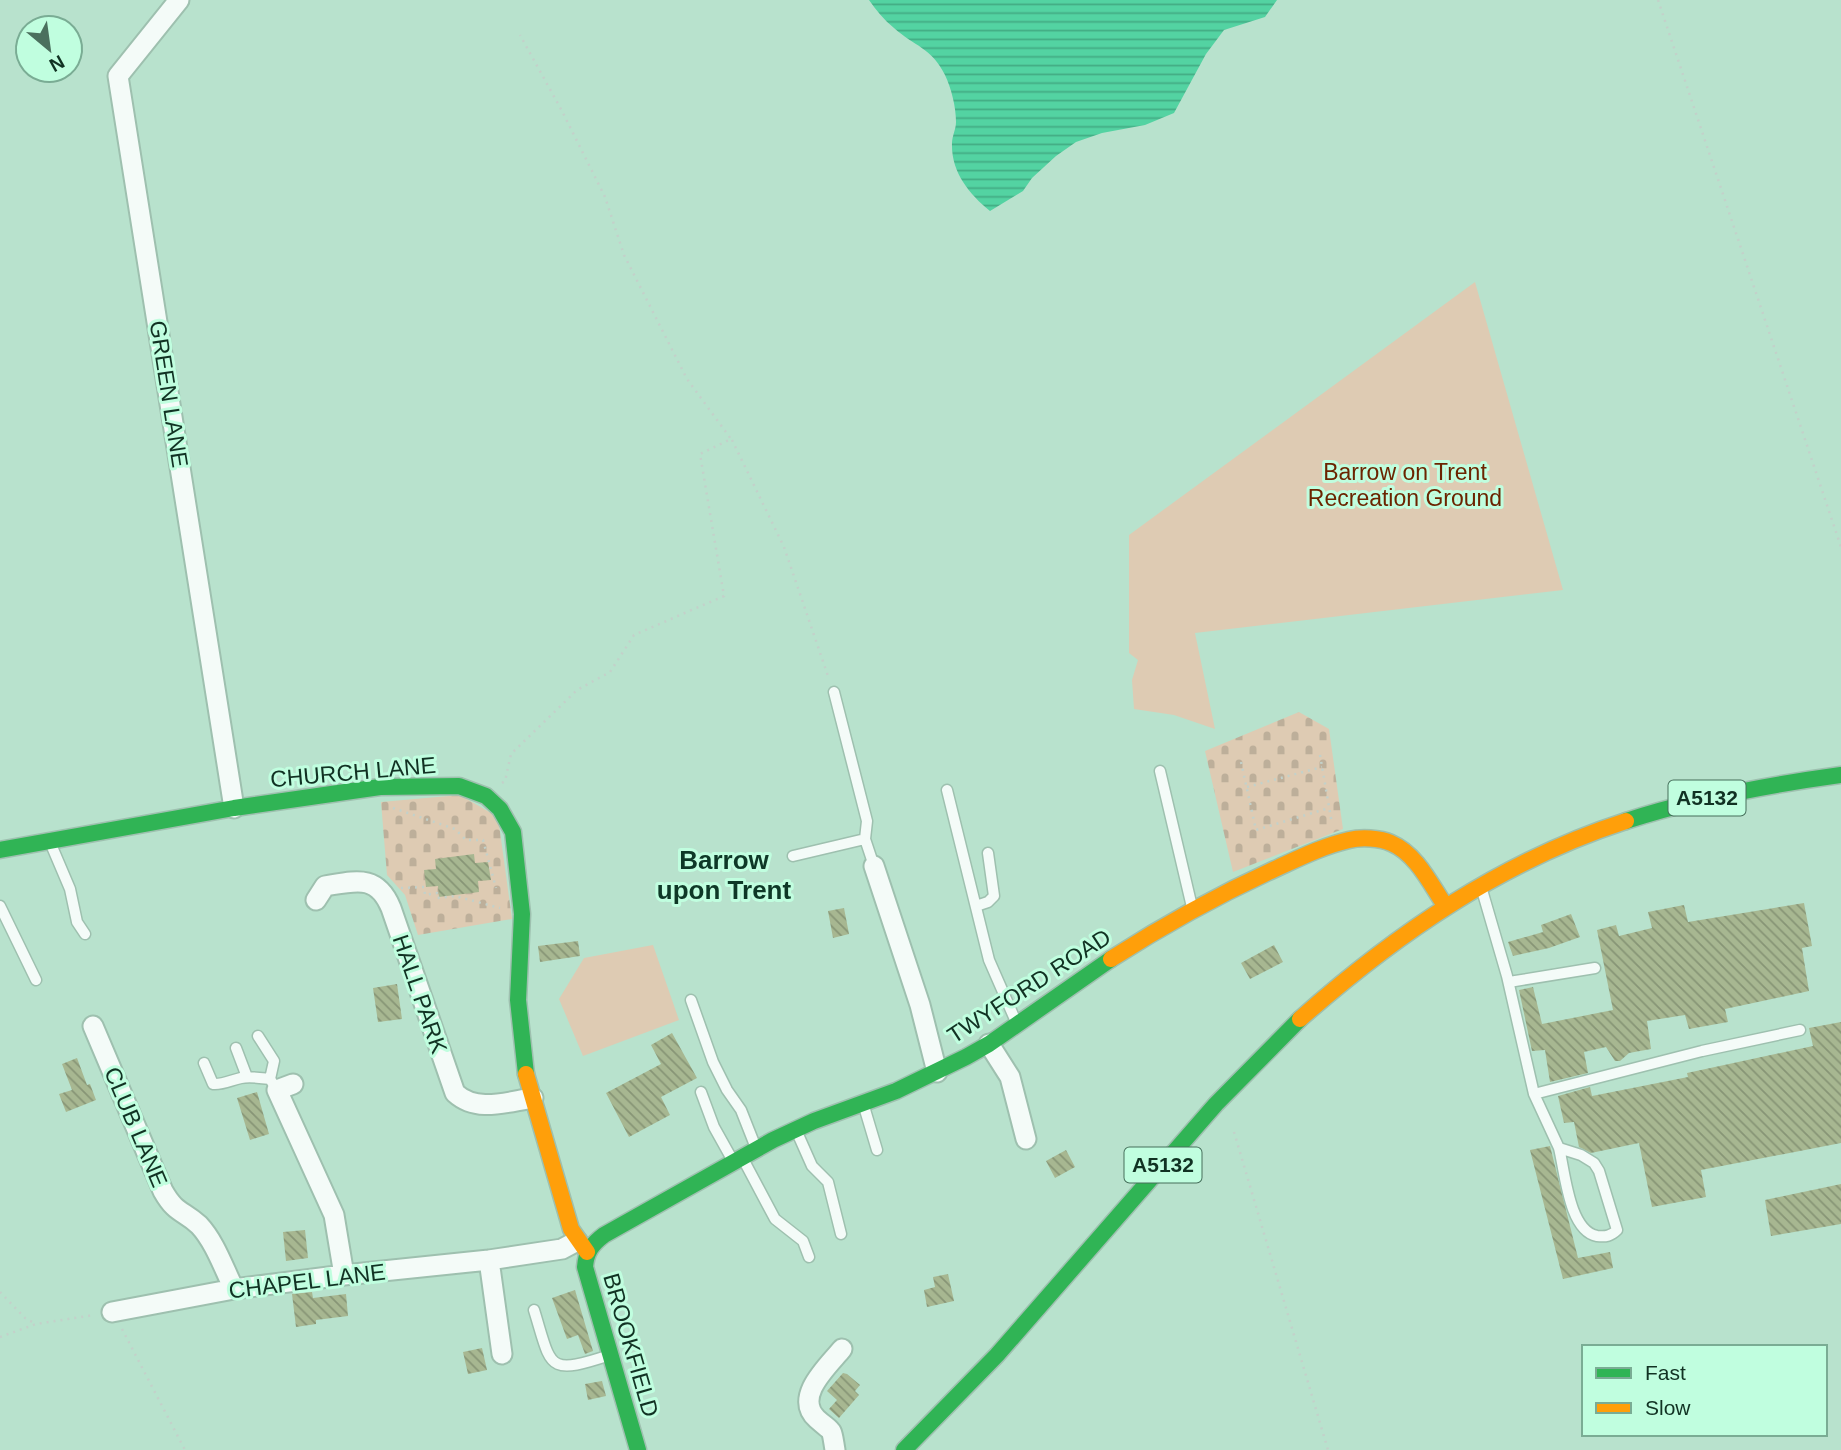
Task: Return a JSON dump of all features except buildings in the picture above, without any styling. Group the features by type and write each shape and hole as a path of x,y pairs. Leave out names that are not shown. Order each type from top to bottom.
{"street":[{"name":"GREEN LANE","path":"179,0 118,76 234,808"},
{"name":"A5132","path":"904,1450 1000,1353 1138,1192 1263,1055 1310,1010 1394,942 1481,886 1577,838 1650,813 1757,788 1841,775"},
{"name":"CHURCH LANE","path":"0,850 234,808 380,788 459,786 486,796"},
{"path":"486,796 500,808 513,832 522,914 518,1000 521,1042 533,1098 571,1229 582,1247"},
{"name":"TWYFORD ROAD","path":"582,1247 744,1155 796,1129 897,1091 989,1044 1095,969 1193,910 1281,865 1335,844 1366,839 1392,843 1418,864 1446,907"},
{"path":"874,866 920,1005 937,1072"},
{"path":"316,900 325,886 362,882 373,884 382,890"},
{"name":"HALL PARK","path":"382,890 391,908 455,1093 464,1101 475,1105 533,1098"},
{"name":"CLUB LANE","path":"93,1026 163,1191 176,1210 197,1223 204,1232 234,1289"},
{"path":"989,1044 1010,1077 1026,1139"},
{"path":"280,1085 334,1215 344,1275"},
{"name":"CHAPEL LANE","path":"111,1312 234,1289 582,1247"},
{"name":"BROOKFIELD","path":"582,1247 585,1267 638,1450"},
{"path":"489,1260 502,1354"},
{"path":"835,1450 830,1427 816,1418 807,1398 842,1349"}],"lane":[{"path":"834,692 867,821 864,839 874,866"},
{"path":"1160,771 1193,910"},
{"path":"947,790 989,960 1017,1024"},
{"path":"793,856 864,839"},
{"path":"50,841 70,889 77,922 85,934"},
{"path":"976,906 988,902 994,896 988,853"},
{"path":"1481,886 1509,982 1534,1094 1559,1148 1580,1227 1590,1234 1605,1237 1612,1235 1618,1230 1600,1171 1588,1158 1559,1148"},
{"path":"0,906 36,979"},
{"path":"1509,982 1595,968"},
{"path":"691,1000 713,1062 741,1110 744,1155"},
{"path":"1534,1094 1702,1051 1800,1030"},
{"path":"204,1063 213,1084 247,1077 280,1085 275,1061 258,1036"},
{"path":"236,1048 247,1077"},
{"path":"701,1092 714,1127 744,1155 775,1219 803,1241 809,1257"},
{"path":"863,1103 877,1150"},
{"path":"796,1129 811,1166 828,1182 841,1234"},
{"path":"534,1310 549,1359 557,1364 576,1366 610,1355"}],"path":[{"path":"1658,0 1841,547"},
{"path":"520,35 605,197 624,255 687,379 731,439 784,547 834,692"},
{"path":"486,796 505,780 511,754 577,690 610,672 634,635 724,596 700,454 731,439"},
{"path":"1320,755 1335,844"},
{"path":"1241,762 1256,830 1329,808"},
{"path":"1247,787 1322,767"},
{"path":"380,788 393,808 454,829 466,840 483,841 498,894"},
{"path":"382,890 424,887 425,895 437,893 437,898 455,896 507,909 502,901"},
{"path":"1234,1132 1328,1450"},
{"path":"0,1292 25,1318 36,1324"},
{"path":"0,1337 36,1324 111,1312 185,1450"}],"green space":[{"name":"Barrow on Trent Recreation Ground","path":"1475,282 1563,590 1195,633 1215,729 1174,715 1134,709 1132,680 1138,660 1129,653 1129,535"},
{"path":"1299,712 1329,729 1343,829 1233,872 1205,751"},
{"path":"460,795 498,817 512,919 418,935 405,895 387,875 381,802"},
{"path":"653,945 679,1020 583,1056 559,999 584,958"}],"shaded area":[{"path":"869,0 1277,0 1265,17 1224,30 1206,54 1174,113 1145,125 1102,133 1076,142 1032,178 1023,191 990,211 968,190 958,173 952,154 956,125 953,97 940,66 928,53 890,25"}],"traffic: fast":[{"path":"1626,821 1732,793 1841,775"},
{"path":"0,850 234,808 380,787 459,786 486,796 500,809 513,832 522,914 518,1000 526,1074"},
{"path":"638,1450 585,1267 588,1253 596,1242 773,1140 814,1121 896,1091 966,1057 989,1044 1111,959"},
{"path":"904,1450 997,1355 1216,1104 1300,1019"}],"traffic: slow":[{"path":"1300,1019 1374,958 1452,903 1536,857 1626,821"},
{"path":"1111,959 1171,922 1233,889 1311,853 1354,839 1381,840 1400,848 1416,862 1446,907"},
{"path":"526,1074 571,1229 587,1252"}],"district":[{"name":"Barrow upon Trent","path":"724,875"}]}
